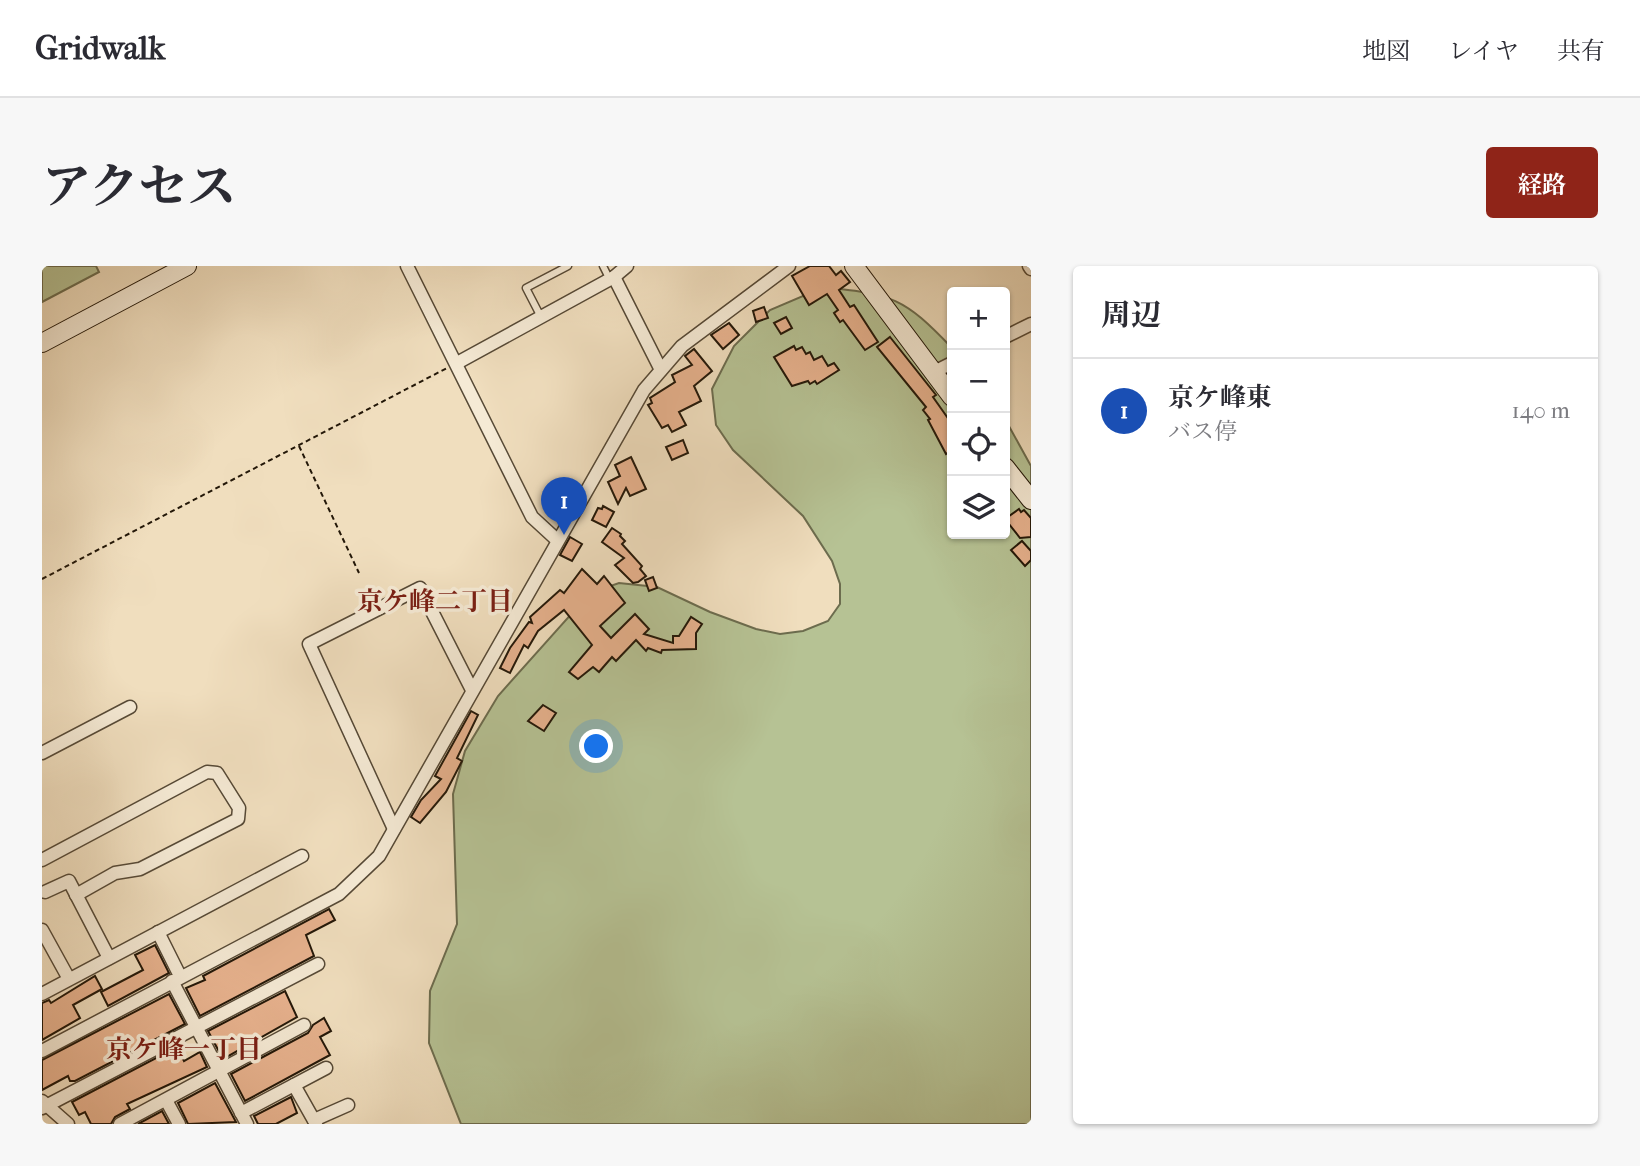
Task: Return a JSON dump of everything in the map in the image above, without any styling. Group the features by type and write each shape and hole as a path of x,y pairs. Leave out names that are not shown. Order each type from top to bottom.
{"main road":[{"path":"42,343 187,266"},
{"path":"854,266 947,390"},
{"path":"1010,473 1031,500"}],"street":[{"path":"407,266 532,517 556,540"},
{"path":"457,363 612,278 626,266"},
{"path":"42,1051 339,894 379,856 556,540 644,390 682,346 789,266"},
{"path":"612,278 662,370"},
{"path":"1010,334 1031,324"},
{"path":"934,372 947,366"},
{"path":"394,829 309,644 420,588 472,690"},
{"path":"42,753 130,707"},
{"path":"42,860 207,772 217,773 239,808 238,819 140,869 115,873 76,895"},
{"path":"42,994 302,856"},
{"path":"45,892 69,881 109,958"},
{"path":"42,930 69,979"},
{"path":"158,932 196,1027 244,1118 294,1085 326,1068"},
{"path":"68,1124 44,1105 318,964"},
{"path":"120,1124 304,1025"},
{"path":"294,1085 315,1122 348,1105"},
{"path":"166,1100 179,1124"}],"lane":[{"path":"541,317 526,288 568,266"},
{"path":"603,266 612,278"}],"path":[{"path":"42,579 457,363"},
{"path":"299,445 359,573"}],"green space":[{"path":"42,266 96,266 99,272 42,302"},
{"path":"824,287 867,293 896,301 908,308 947,343 947,539 1010,539 1010,428 1031,466 1031,1124 461,1124 429,1043 430,991 457,924 453,794 465,751 498,696 590,593 619,583 657,587 710,612 756,629 780,634 803,631 828,621 840,604 840,584 832,561 803,516 733,450 716,425 712,389 734,346 770,310"}],"building":[{"path":"810,266 829,266 836,275 841,271 850,282 839,290 850,307 854,305 878,342 865,350 843,320 840,322 834,313 838,310 827,294 809,305 792,276"},
{"path":"764,307 768,318 756,322 753,311"},
{"path":"786,317 792,328 781,334 774,323"},
{"path":"729,323 739,335 723,349 711,335"},
{"path":"890,337 936,395 933,397 947,417 946,454 923,410 926,407 877,347"},
{"path":"794,346 796,350 802,347 806,354 810,352 814,360 822,356 828,366 834,363 839,370 817,384 815,381 810,384 808,381 792,386 774,357"},
{"path":"694,349 712,371 694,386 701,401 679,412 686,425 672,432 668,425 662,428 648,405 652,403 650,398 675,382 672,375 692,365 685,356"},
{"path":"683,440 688,453 672,460 666,447"},
{"path":"631,457 646,489 630,496 626,488 618,504 608,482 620,476 615,465"},
{"path":"603,506 614,512 606,527 592,520 598,508 602,509"},
{"path":"1019,509 1021,512 1024,510 1031,518 1031,537 1020,538 1010,525 1010,515"},
{"path":"612,528 621,534 625,541 622,544 642,566 640,569 646,576 638,582 633,583 615,565 624,558 602,542"},
{"path":"570,537 582,544 572,561 560,555"},
{"path":"1022,541 1031,551 1031,560 1025,566 1011,550"},
{"path":"582,569 597,584 604,576 625,603 600,626 611,638 635,614 649,629 644,634 673,643 673,636 679,636 691,617 702,624 696,633 696,649 662,650 661,653 648,648 646,651 636,640 616,661 612,657 599,672 593,667 578,679 569,672 592,645 564,610 538,631 528,648 524,645 510,673 500,668 510,648 529,622 532,623 530,617 560,590 564,593"},
{"path":"653,577 657,588 649,591 645,580"},
{"path":"543,705 556,713 544,731 528,721"},
{"path":"471,711 478,715 457,758 462,761 446,792 420,823 411,817 421,800 441,779 435,776"},
{"path":"329,909 335,920 306,935 314,956 200,1016 186,988 205,980 203,976"},
{"path":"155,945 169,973 108,1006 101,992 143,970 135,955"},
{"path":"95,976 102,989 73,1005 80,1018 42,1040 42,1003 49,1000 51,1003"},
{"path":"285,991 297,1017 223,1059 208,1031"},
{"path":"169,994 185,1024 75,1081 70,1081 68,1076 42,1090 42,1060"},
{"path":"324,1018 331,1031 320,1037 330,1055 245,1101 231,1074 308,1033 313,1025"},
{"path":"177,1047 184,1061 200,1052 207,1067 127,1104 130,1109 115,1117 111,1124 91,1124 85,1112 79,1115 72,1102"},
{"path":"215,1083 236,1122 188,1124 178,1103"},
{"path":"291,1097 297,1113 276,1124 258,1124 254,1116"},
{"path":"162,1111 169,1124 138,1124"}],"place":[{"name":"京ケ峰東","path":"564,535"}],"district":[{"name":"京ケ峰二丁目","path":"435,601"},
{"name":"京ケ峰一丁目","path":"184,1049"}]}
